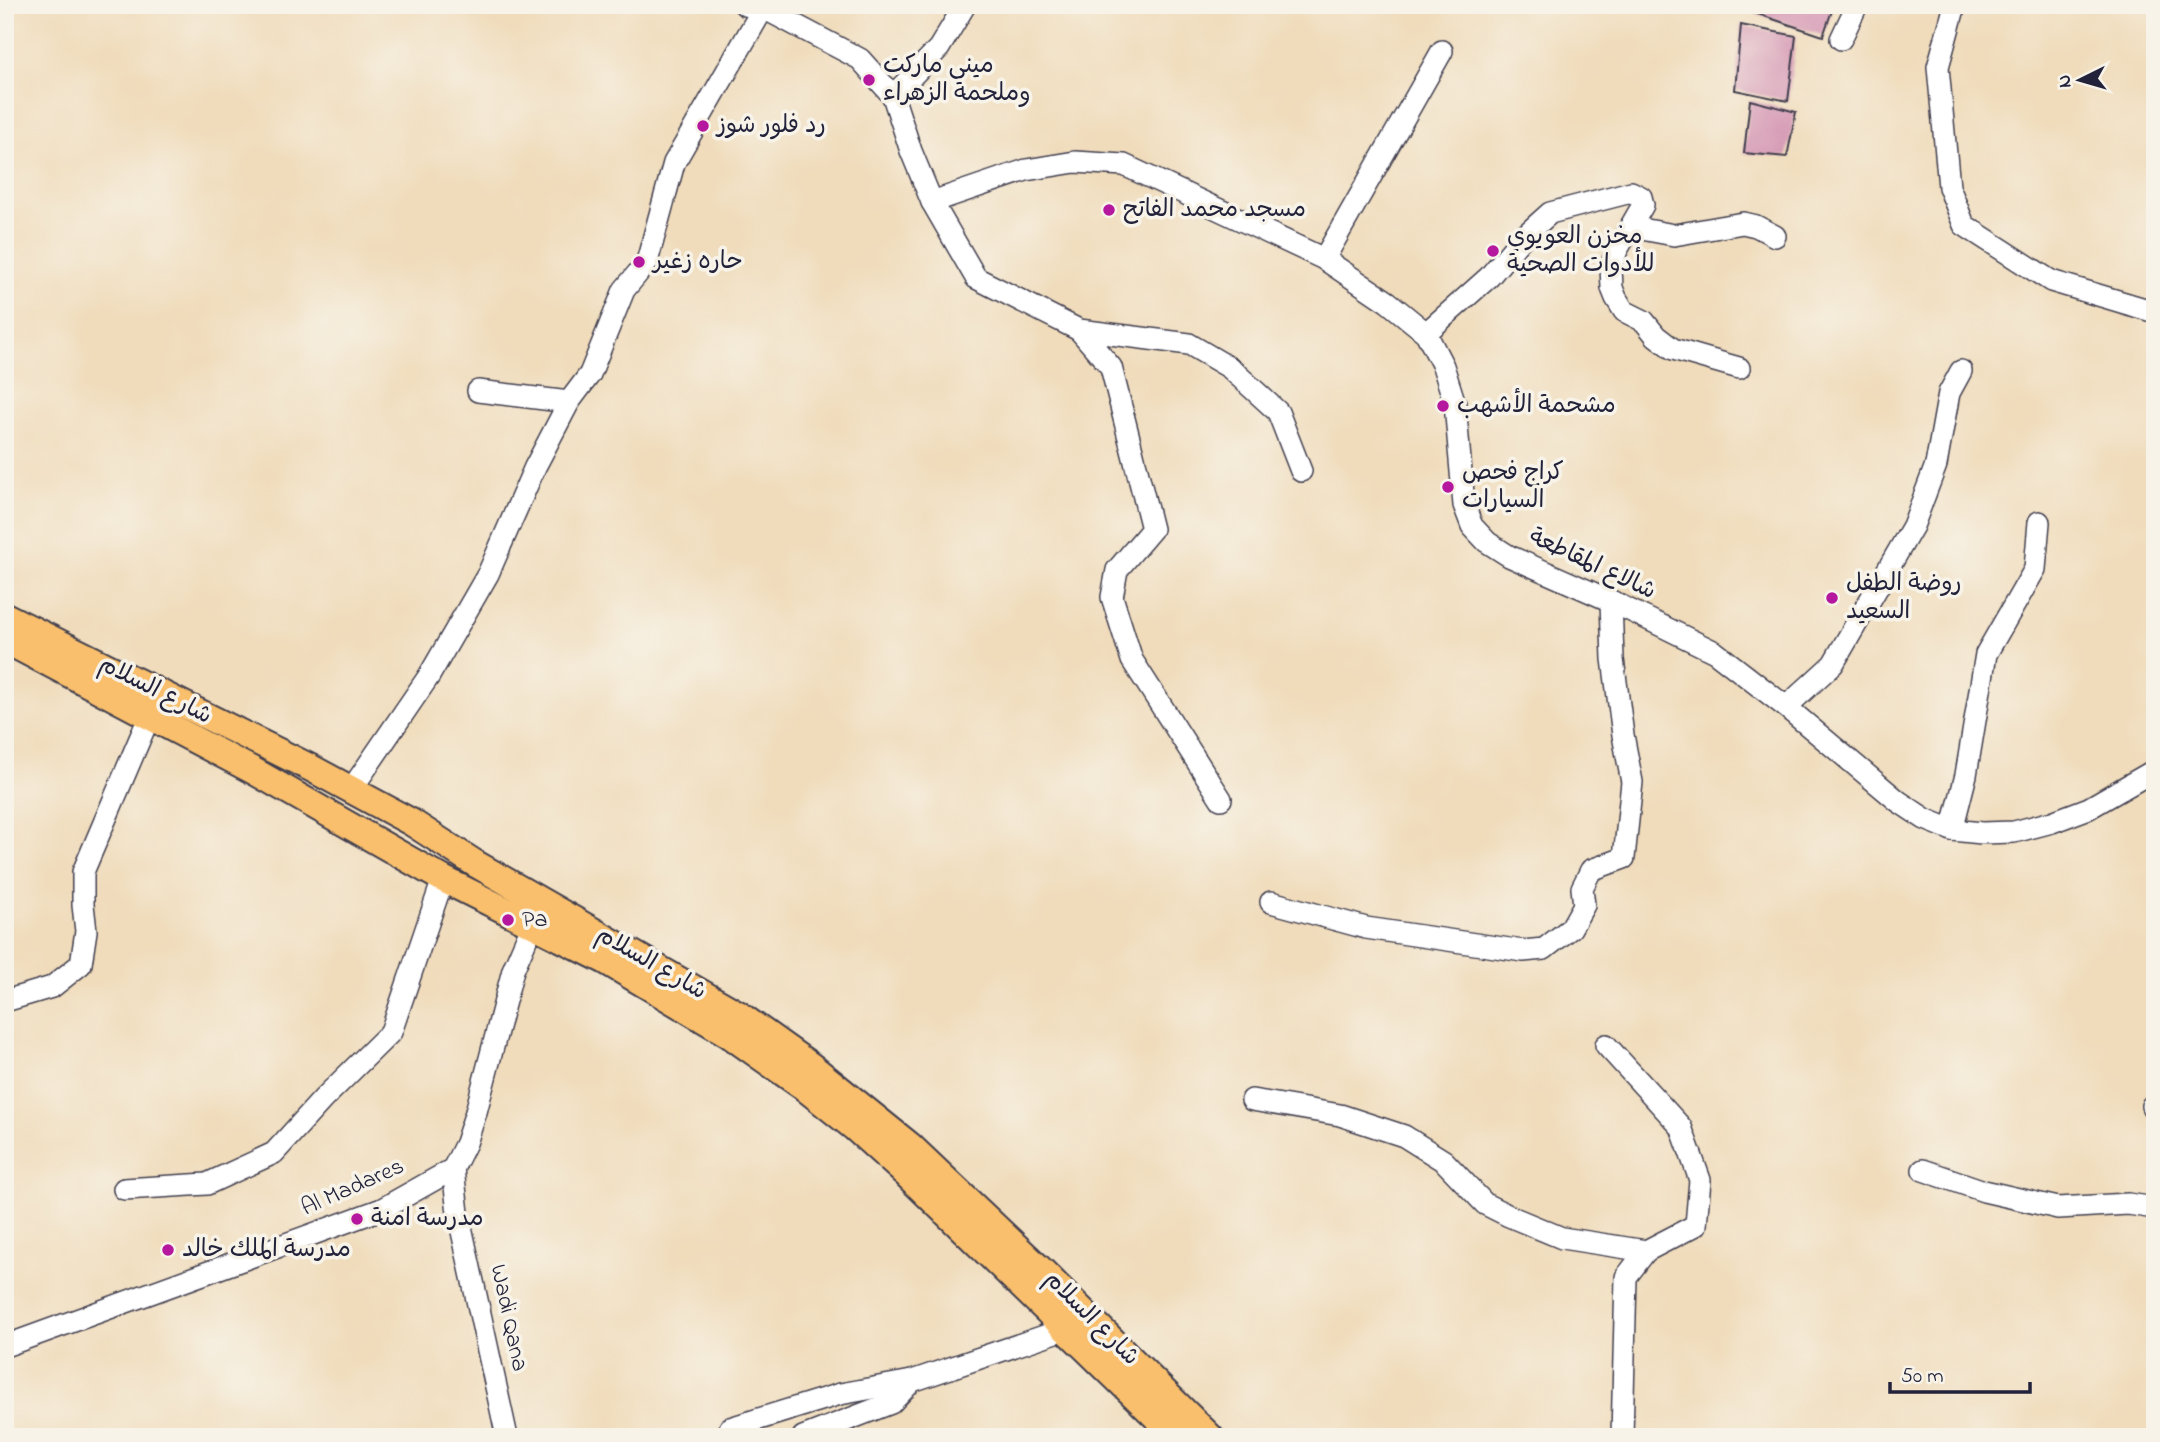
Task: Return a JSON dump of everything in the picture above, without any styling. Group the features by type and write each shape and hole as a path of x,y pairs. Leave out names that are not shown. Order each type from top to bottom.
{"main road":[{"name":"شارع السلام","path":"5,617 411,822 476,864 538,913 606,961 727,1033 805,1088 905,1173 1177,1437"},
{"name":"شارع السلام","path":"5,640 252,770 443,879 538,913 738,1014 811,1066 909,1145 1042,1271 1210,1437"}],"street":[{"path":"893,96 939,48 965,5"},
{"path":"1841,39 1857,5"},
{"path":"1955,5 1938,67 1949,187 1964,225 2051,281 2155,312"},
{"path":"351,790 429,676 488,574 535,467 569,402 590,374 624,290 647,262 674,163 758,6 860,60 893,96 932,202 976,278 1079,330 1189,344 1230,368 1278,412 1301,471"},
{"path":"1324,259 1442,51"},
{"name":"شالاع المقاطعة","path":"932,202 1026,170 1075,162 1124,164 1324,259 1388,302 1426,333 1443,366 1455,404 1464,505 1472,526 1487,542 1509,556 1716,652 1898,802 1925,819 1952,830 1982,834 2014,832 2052,822 2089,807 2155,770"},
{"path":"1426,333 1489,277 1521,239 1550,213 1634,192 1641,197 1643,203 1614,256 1611,267 1612,288 1622,307 1628,314 1646,323 1656,336 1673,349 1739,368"},
{"path":"1631,227 1674,235 1742,223 1756,226 1775,236"},
{"path":"1079,330 1111,367 1152,529 1116,570 1112,597 1132,660 1221,799"},
{"path":"1786,707 1833,664 1913,526 1936,465 1949,393 1961,371"},
{"path":"478,391 569,402"},
{"path":"1952,830 1966,775 1986,654 2035,569 2039,522"},
{"path":"1270,902 1366,928 1523,951 1544,949 1572,928 1584,905 1582,888 1591,870 1623,858 1632,782 1613,659 1611,601"},
{"path":"5,1001 52,986 82,964 86,931 83,872 150,715"},
{"path":"124,1189 207,1184 274,1153 323,1099 391,1032 443,879"},
{"path":"453,1169 470,1133 513,970 538,913"},
{"path":"1606,1045 1681,1127 1700,1180 1696,1225 1646,1251 1626,1277 1622,1437"},
{"path":"1252,1100 1340,1115 1405,1136 1444,1161 1485,1204 1509,1216 1562,1238 1646,1251"},
{"name":"Al Madares","path":"5,1346 382,1209 453,1169"},
{"name":"Wadi Qana","path":"453,1169 458,1213 507,1437"},
{"path":"1923,1170 1984,1191 2058,1208 2128,1204 2155,1208"},
{"path":"730,1428 840,1394 912,1381 1065,1329"},
{"path":"803,1437 891,1403 912,1381"}],"building":[{"path":"1757,5 1834,5 1823,36 1755,13"},
{"path":"1741,25 1796,36 1788,101 1735,90"},
{"path":"1750,100 1796,112 1787,157 1744,153"}],"place":[{"name":"ميني ماركت وملحمة الزهراء","path":"869,80"},
{"name":"رد فلور شوز","path":"703,126"},
{"name":"مسجد محمد الفاتح","path":"1109,210"},
{"name":"مخزن العويوي للأدوات الصحية","path":"1493,251"},
{"name":"حاره زغير","path":"639,262"},
{"name":"مشحمة الأشهب","path":"1443,406"},
{"name":"كراج فحص السيارات","path":"1448,487"},
{"name":"روضة الطفل السعيد","path":"1832,598"},
{"name":"Pa","path":"508,920"},
{"name":"مدرسة امنة","path":"357,1219"},
{"name":"مدرسة الملك خالد","path":"168,1250"}]}
